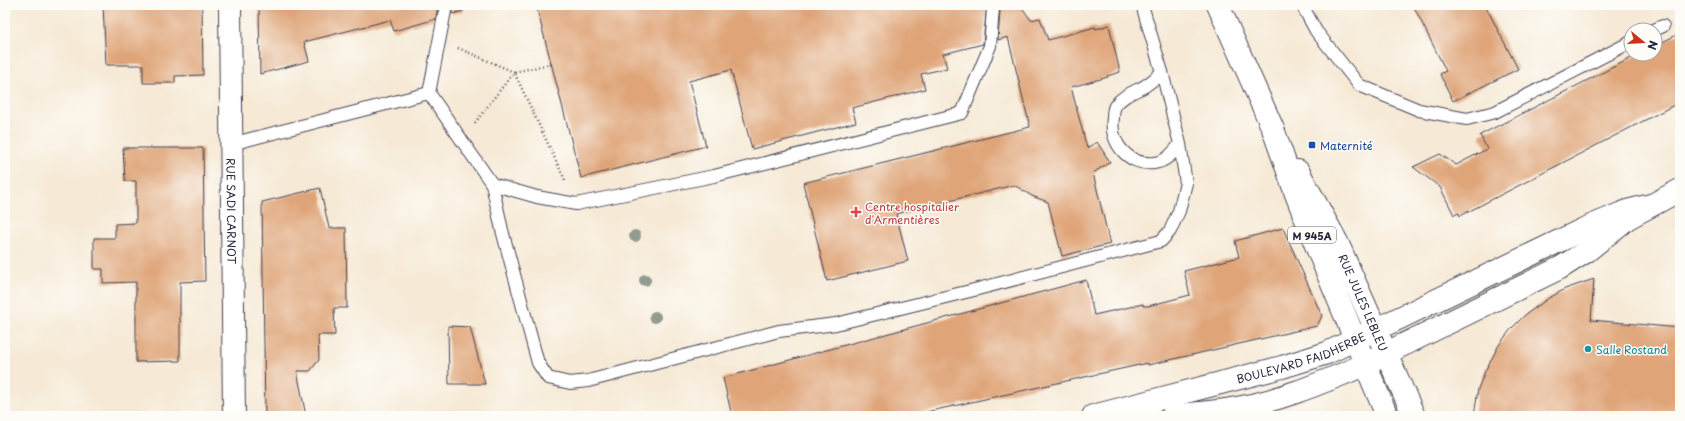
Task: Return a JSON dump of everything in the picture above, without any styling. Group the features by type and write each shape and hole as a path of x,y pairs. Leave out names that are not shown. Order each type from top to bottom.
{"street":[{"name":"RUE SADI CARNOT","path":"230,5 234,416"},
{"name":"RUE JULES LEBLEU","path":"1218,5 1273,129 1296,194 1354,340 1387,416"},
{"name":"RUE JULES LEBLEU","path":"1273,129 1328,226 1387,353 1414,416"},
{"name":"BOULEVARD FAIDHERBE","path":"1172,416 1244,407 1322,382 1365,364 1529,285 1569,263 1628,218 1680,190"},
{"name":"BOULEVARD FAIDHERBE","path":"1093,416 1312,358 1376,330 1584,229 1622,213 1651,205"}],"lane":[{"path":"444,5 445,11 429,93 492,184 502,230 538,363 548,378 570,383 588,381 779,331 851,320 974,290 1161,241 1170,231 1179,211 1186,183 1180,144 1162,72 1142,5"},
{"path":"1302,5 1316,31 1359,85 1419,110 1467,119 1495,112 1623,46"},
{"path":"492,184 537,197 576,204 714,176 962,113 990,46 993,10"},
{"path":"1162,72 1146,85 1121,99 1114,108 1112,135 1124,153 1144,163 1155,164 1164,160 1172,155 1180,144"},
{"path":"231,144 429,93"}],"path":[{"path":"439,40 514,72 551,64"},
{"path":"514,72 576,204"},
{"path":"462,140 514,72"}],"building":[{"path":"103,5 202,5 203,75 175,76 175,83 143,83 143,65 106,65"},
{"path":"259,5 437,5 437,11 436,19 394,31 390,20 304,42 309,61 260,74"},
{"path":"452,5 462,5 463,11 452,14"},
{"path":"536,5 987,5 983,44 943,54 947,68 921,74 925,89 852,108 856,122 752,149 731,70 689,81 706,146 581,178"},
{"path":"999,5 1020,5 1031,20 1040,18 1048,40 1095,27 1096,29 1109,25 1120,72 1107,76 1108,77 1071,87 1087,148 1097,142 1110,162 1093,173 1110,244 1062,256 1048,202 1032,196 1014,185 896,214 908,261 827,281 803,183 1030,127 1008,37 998,40"},
{"path":"1413,5 1485,5 1518,69 1453,101 1440,74 1446,71"},
{"path":"1680,33 1680,102 1460,216 1459,213 1454,215 1440,187 1413,167 1440,154 1456,165 1487,149 1480,135 1623,62 1663,62 1663,42"},
{"path":"123,148 203,148 205,281 180,282 180,361 136,362 136,282 103,283 103,269 94,269 94,238 115,238 115,224 136,223 136,181 125,181"},
{"path":"320,188 329,228 346,228 347,308 334,308 335,335 318,335 319,360 310,371 297,371 306,416 265,416 262,202"},
{"path":"1283,228 1322,316 1317,326 1148,365 1148,363 908,416 732,416 723,378 1086,280 1094,315 1143,304 1143,306 1148,306 1190,295 1184,271 1239,257 1235,241"},
{"name":"Salle Rostand","path":"1594,279 1591,320 1680,328 1680,416 1474,416 1478,389 1485,371 1499,345 1511,329 1525,315 1549,298 1565,289"},
{"path":"448,326 470,327 485,384 449,384"}],"place":[{"name":"Maternité","path":"1312,145"},
{"name":"Centre hospitalier d'Armentières","path":"856,212"},
{"name":"Salle Rostand","path":"1588,349"}]}
